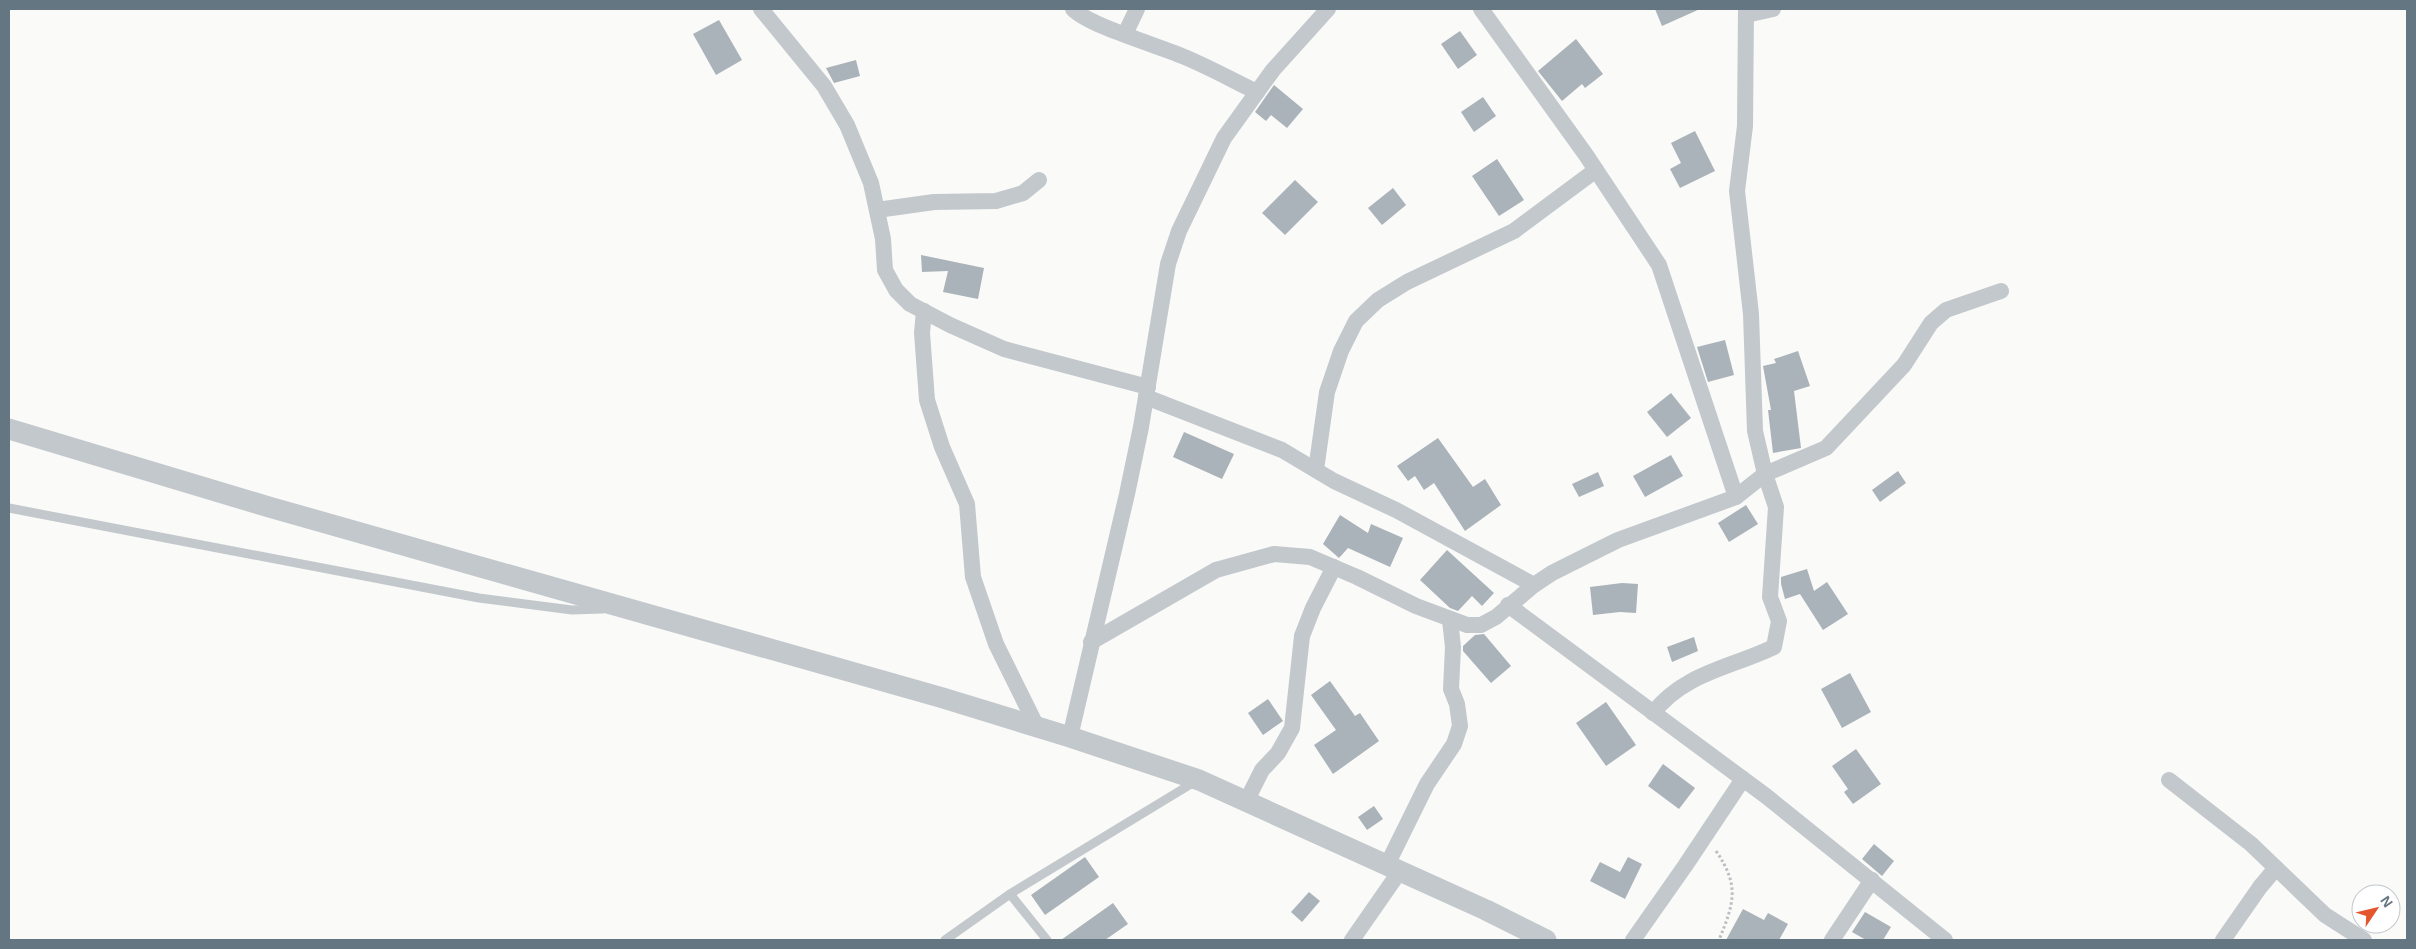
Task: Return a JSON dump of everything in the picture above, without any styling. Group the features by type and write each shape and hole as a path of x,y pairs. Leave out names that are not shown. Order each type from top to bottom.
{"street":[{"path":"762,9 824,86 847,125 871,183 883,239 885,270 896,290 910,304 950,325 1004,349 1147,392 1282,450 1334,481 1403,514 1534,585"},
{"path":"1073,9 1077,13 1182,56 1257,92"},
{"path":"1125,34 1137,9"},
{"path":"1070,737 1127,494 1147,392 1168,264 1179,231 1224,138 1273,70 1328,9"},
{"path":"1482,9 1596,170 1659,265 1736,497"},
{"path":"1653,713 1665,698 1688,681 1774,647 1779,621 1770,597 1776,507 1765,474 1755,430 1751,314 1737,191 1744,126 1746,12 1772,9"},
{"path":"1316,470 1327,392 1342,351 1356,321 1378,300 1407,282 1514,231 1596,170"},
{"path":"877,210 934,202 996,201 1023,193 1038,180"},
{"path":"1091,642 1216,570 1274,554 1310,557 1450,620 1467,625 1481,625 1496,616 1552,573 1618,540 1736,497 1765,474 1826,448 1904,365 1931,323 1946,310 2000,291"},
{"path":"924,311 922,333 927,400 939,438 967,504 973,577 996,644 1037,727"},
{"path":"9,429 623,608 943,698 1070,737 1199,780 1394,868 1546,940"},
{"path":"1246,802 1262,770 1278,753 1292,728 1302,636 1313,608 1334,567"},
{"path":"1508,605 1743,779 1945,940"},
{"path":"1352,940 1394,868 1427,784 1454,744 1460,726 1457,704 1451,689 1453,647 1450,620"},
{"path":"1633,940 1743,779"},
{"path":"2169,780 2251,844 2325,915 2364,940"},
{"path":"2223,940 2260,887 2276,868"},
{"path":"1832,940 1872,880"}],"lane":[{"path":"9,508 479,598 572,610 623,608"},
{"path":"945,940 1010,894 1199,780"},
{"path":"1010,894 1047,940"}],"path":[{"path":"1703,838 1725,864 1734,898 1719,940"}],"building":[{"path":"1655,9 1700,9 1662,26"},
{"path":"719,20 742,60 716,75 693,34"},
{"path":"1460,31 1477,55 1458,69 1441,44"},
{"path":"1576,39 1603,74 1585,88 1582,84 1562,101 1538,71"},
{"path":"856,60 860,76 834,83 826,68"},
{"path":"1274,85 1303,109 1287,128 1271,115 1266,121 1255,112"},
{"path":"1483,97 1496,116 1474,132 1461,112"},
{"path":"1695,131 1715,171 1680,188 1670,169 1681,163 1671,143"},
{"path":"1497,159 1524,200 1499,216 1472,176"},
{"path":"1295,180 1318,202 1285,235 1262,213"},
{"path":"1393,188 1406,205 1382,225 1368,208"},
{"path":"921,255 984,268 978,299 943,292 948,271 922,272"},
{"path":"1725,340 1734,375 1708,382 1697,347"},
{"path":"1798,351 1810,386 1794,391 1801,448 1773,453 1768,410 1771,410 1763,366 1776,363 1774,359"},
{"path":"1671,393 1691,418 1667,437 1647,412"},
{"path":"1184,432 1234,454 1222,479 1173,457"},
{"path":"1438,438 1473,487 1485,479 1501,505 1465,531 1434,483 1424,490 1415,476 1408,481 1397,466"},
{"path":"1671,455 1683,476 1645,497 1633,476"},
{"path":"1898,471 1906,483 1880,502 1872,490"},
{"path":"1598,472 1604,486 1579,497 1572,484"},
{"path":"1746,505 1758,524 1729,542 1718,523"},
{"path":"1340,515 1368,533 1371,524 1403,538 1390,567 1348,548 1339,558 1323,544"},
{"path":"1447,550 1494,593 1482,606 1472,596 1458,611 1450,608 1420,580"},
{"path":"1807,569 1814,591 1827,582 1848,614 1823,630 1800,594 1785,599 1781,584 1781,577"},
{"path":"1622,583 1638,584 1636,613 1620,612 1593,615 1590,587"},
{"path":"1484,634 1511,666 1491,683 1463,651 1463,646 1475,635"},
{"path":"1694,637 1698,651 1672,662 1667,647"},
{"path":"1850,673 1871,712 1842,728 1821,689"},
{"path":"1330,681 1355,716 1360,713 1379,741 1333,774 1314,745 1336,730 1311,695"},
{"path":"1268,699 1283,721 1263,735 1248,713"},
{"path":"1606,702 1636,745 1606,766 1576,723"},
{"path":"1856,749 1881,784 1853,804 1844,792 1848,789 1832,766"},
{"path":"1663,764 1695,788 1679,809 1648,786"},
{"path":"1374,806 1383,819 1367,830 1358,817"},
{"path":"1874,844 1894,861 1882,876 1862,859"},
{"path":"1085,857 1099,877 1045,915 1031,895"},
{"path":"1628,857 1642,864 1625,899 1590,881 1600,862 1620,872"},
{"path":"1309,892 1320,901 1302,922 1291,912"},
{"path":"1113,903 1128,924 1105,940 1061,940"},
{"path":"1743,909 1764,920 1768,913 1788,924 1779,940 1726,940"},
{"path":"1865,912 1891,927 1883,940 1866,940 1852,932"}]}
